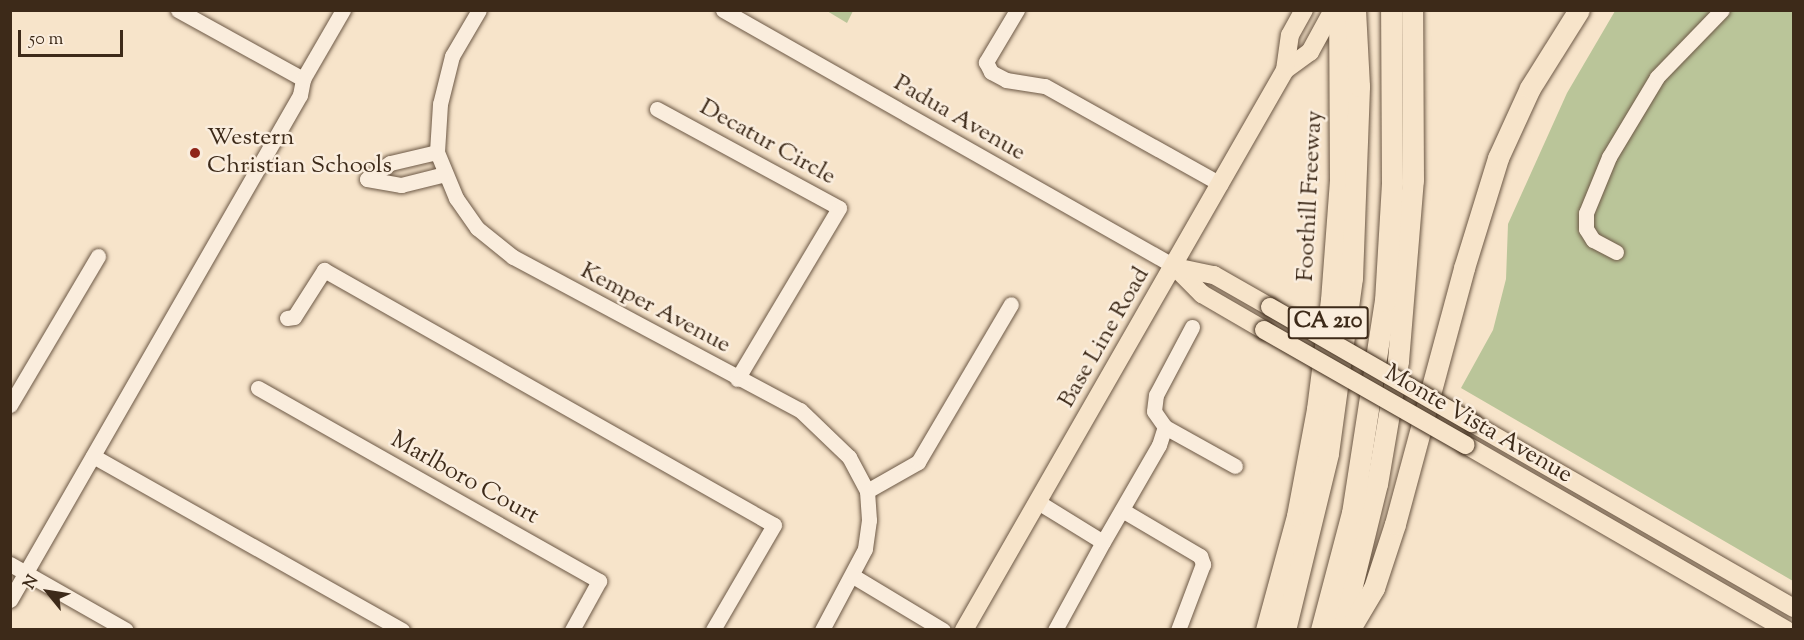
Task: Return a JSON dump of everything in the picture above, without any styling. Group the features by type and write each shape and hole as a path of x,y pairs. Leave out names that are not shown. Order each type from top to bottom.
{"highway":[{"name":"Foothill Freeway","path":"1266,630 1297,516 1317,408 1331,300 1340,179 1339,10"},
{"path":"1285,630 1328,453 1352,278 1359,86 1355,10"},
{"path":"1321,630 1352,513 1385,301 1393,170 1391,10"},
{"name":"CA 210","path":"1341,630 1377,484 1398,361 1413,180 1412,10"},
{"path":"1348,630 1374,588 1395,524 1464,268 1498,158 1530,88 1579,10"}],"main road":[{"name":"Base Line Road","path":"964,630 1285,70 1290,35 1304,10"},
{"name":"Base Line Road","path":"1285,70 1310,52 1333,10"},
{"name":"Monte Vista Avenue","path":"1174,266 1214,275 1794,608"},
{"name":"Monte Vista Avenue","path":"1174,266 1202,294 1787,630"}],"street":[{"path":"178,10 303,79"},
{"path":"10,600 300,94 303,79 343,10"},
{"name":"Kemper Avenue","path":"479,10 452,56 440,104 437,152 445,174 477,228 513,257 737,379 800,410 849,457 867,491 869,520 865,549 853,576 822,630"},
{"name":"Padua Avenue","path":"723,10 1174,266"},
{"path":"1017,10 986,62 991,72 1006,80 1045,86 1221,184"},
{"path":"1616,252 1593,240 1586,229 1586,213 1609,157 1657,77 1722,10"},
{"name":"Decatur Circle","path":"657,109 839,208 737,379"},
{"path":"437,152 390,163 368,179 401,185 445,174"},
{"path":"10,405 98,256"},
{"path":"286,318 294,317 324,270 774,525 713,630"},
{"path":"867,491 918,462 1011,304"},
{"path":"1192,327 1156,394 1154,411 1166,427 1235,466"},
{"name":"Marlboro Court","path":"258,388 599,581 572,630"},
{"path":"1055,630 1166,427"},
{"path":"93,456 402,630"},
{"path":"1038,502 1103,542"},
{"path":"1122,510 1200,556 1203,564 1178,630"},
{"path":"10,564 126,630"},
{"path":"853,576 943,630"}],"green space":[{"path":"827,11 853,11 847,23"},
{"path":"1615,11 1793,11 1793,581 1461,388 1493,330 1506,279 1508,224 1567,93"}],"place":[{"name":"Western Christian Schools","path":"195,153"}]}
